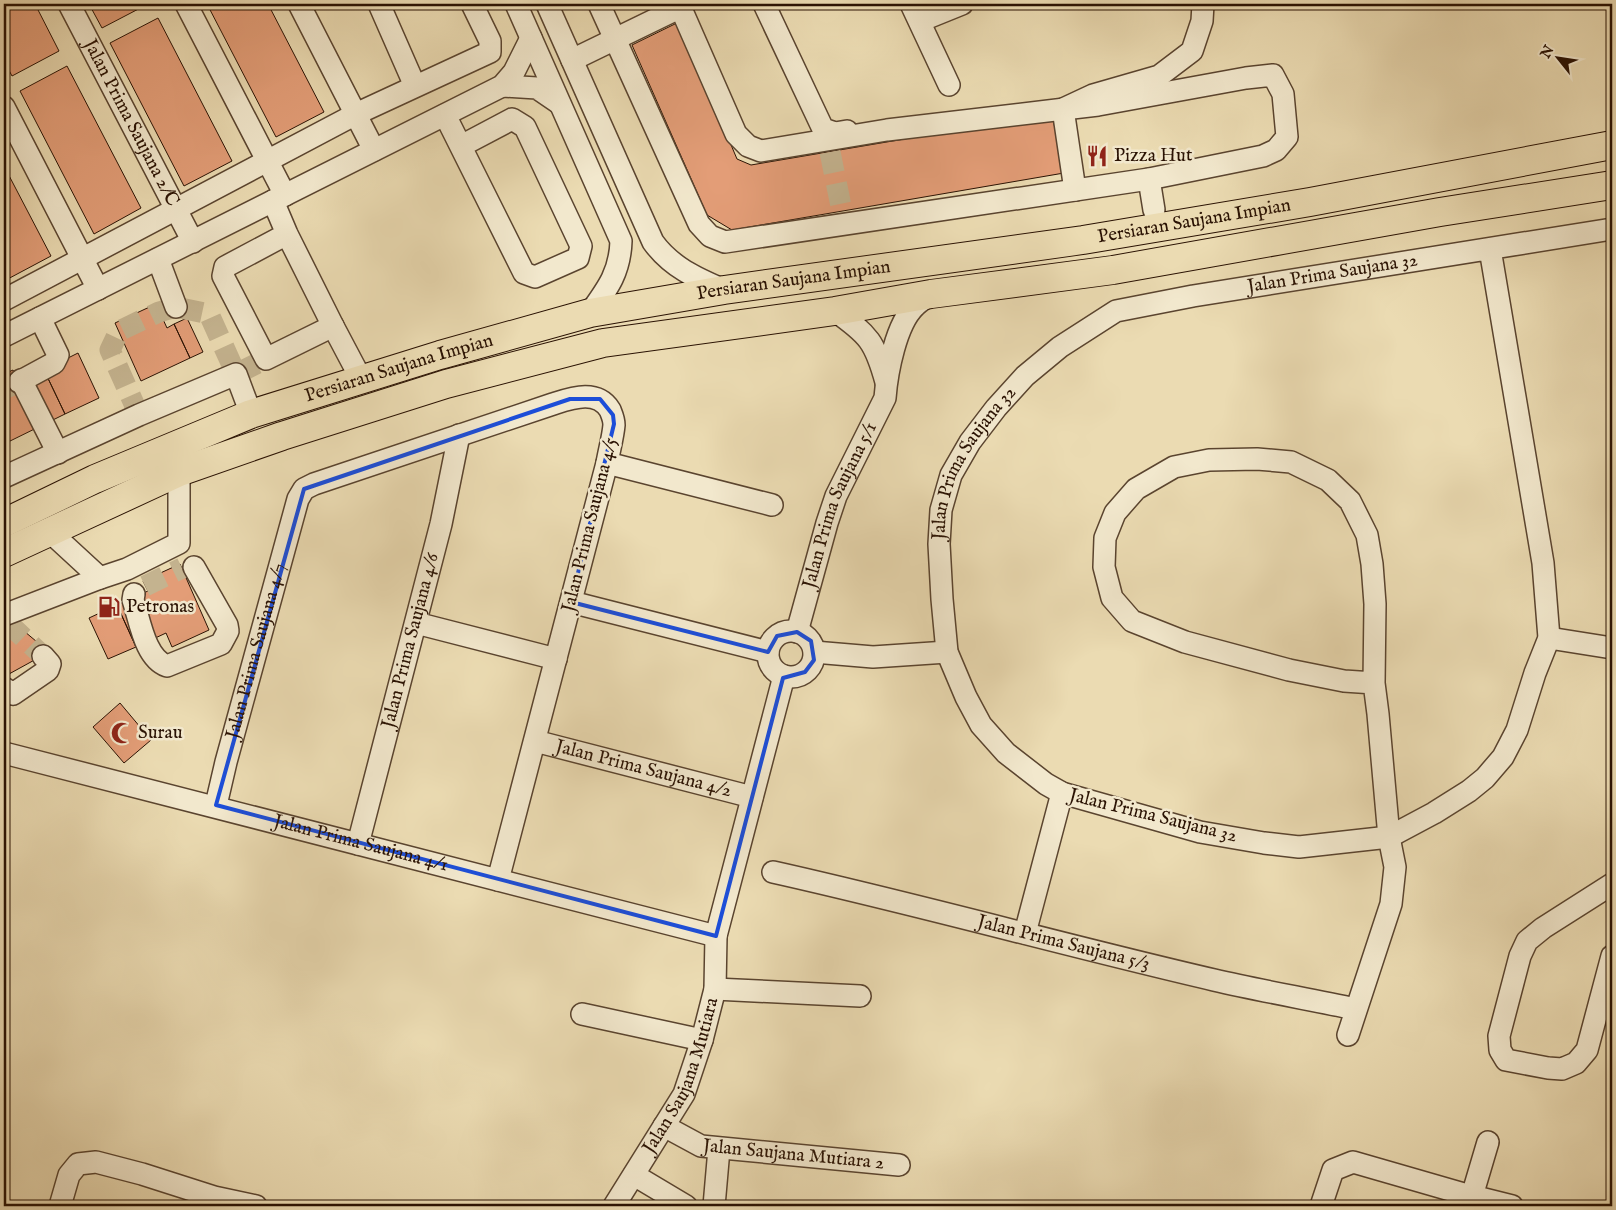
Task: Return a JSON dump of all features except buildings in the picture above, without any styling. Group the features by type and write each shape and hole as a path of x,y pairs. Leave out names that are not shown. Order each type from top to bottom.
{"highway":[{"name":"Persiaran Saujana Impian","path":"4,523 95,479 251,414 440,355 590,313 724,290 1051,245 1286,206 1612,145"},
{"name":"Persiaran Saujana Impian","path":"4,554 179,472 282,436 446,384 603,343 835,311 931,294 1113,270 1440,212 1612,185"},
{"path":"1051,245 1069,232 1083,226 1154,210 1226,200 1252,199 1286,206"}],"street":[{"name":"Jalan Prima Saujana 2/C","path":"70,4 193,242"},
{"path":"186,4 267,161 279,198 287,234 362,379"},
{"path":"299,4 374,150"},
{"path":"379,4 415,86"},
{"path":"4,300 356,114 490,52 490,41 472,4"},
{"path":"516,4 621,241 620,258 615,273 606,291 590,313"},
{"path":"547,4 653,242 662,254 676,267 724,290"},
{"path":"572,60 615,38 680,5 736,134 748,146 761,151 829,146 887,130 1098,105 1246,78 1273,75 1283,94 1286,137 1276,150 1262,156 1149,179 1075,190 843,218 725,242 710,236 699,224 615,38 599,4"},
{"path":"764,4 823,129 835,133 879,125"},
{"path":"949,85 915,12 962,4"},
{"path":"1063,109 1093,95 1159,76 1192,51 1202,22 1203,4"},
{"path":"5,333 40,318 193,242 502,86 514,72 531,38"},
{"path":"502,86 538,88 560,104"},
{"path":"4,107 98,289"},
{"path":"1063,109 1075,190"},
{"path":"450,113 467,144 524,273 535,277 578,258 581,246 525,127 512,119 467,144"},
{"path":"1149,179 1154,210"},
{"name":"Jalan Prima Saujana 32","path":"1549,638 1535,673 1517,730 1503,757 1485,778 1469,791 1434,813 1388,836 1299,847 1200,832 1062,793 1046,784 1006,753 980,725 947,652 939,544 941,510 951,475 970,442 996,408 1025,376 1060,347 1116,311 1193,296 1612,229"},
{"path":"287,234 225,267 223,276 266,359 333,326"},
{"path":"1490,250 1543,563 1549,638 1612,648"},
{"path":"158,259 176,307"},
{"name":"Jalan Prima Saujana 5/1","path":"797,632 833,505 884,398 899,334 905,320 915,306 931,294"},
{"path":"835,311 864,332 874,346 886,383"},
{"path":"40,318 58,355 54,363 20,381 58,453"},
{"path":"4,477 139,415 236,374 251,414"},
{"name":"Jalan Prima Saujana 4/5","path":"298,499 304,489 314,484 570,399 584,396 600,399 608,406 613,415 614,424 607,463 498,880"},
{"name":"Jalan Prima Saujana 4/6","path":"358,844 441,524 458,435"},
{"path":"1348,1035 1391,904 1395,867 1388,836 1374,683 1375,604 1372,564 1367,535 1350,500 1328,480 1291,462 1256,459 1209,460 1174,467 1136,489 1116,513 1106,538 1104,567 1112,598 1132,621 1185,642 1289,670 1344,681 1374,683"},
{"path":"607,463 772,505"},
{"path":"127,569 140,590 133,600 149,650 160,664 166,666 221,644 228,631 226,625 188,568 179,543 179,472"},
{"name":"Jalan Prima Saujana 4/7","path":"216,806 226,762 298,499"},
{"path":"49,532 100,578"},
{"path":"5,619 100,578 127,569 179,543"},
{"path":"571,602 768,652"},
{"path":"416,623 556,659"},
{"path":"784,632 797,632 807,637 811,642 814,660 810,667 798,676 784,676 773,668 768,652 771,642 777,636 784,632"},
{"path":"814,652 873,657 947,652"},
{"path":"4,688 13,694 48,670 50,664 43,656"},
{"name":"Jalan Saujana Mutiara","path":"614,1206 684,1094 702,1040 716,989 716,936 784,676"},
{"name":"Jalan Prima Saujana 4/2","path":"535,741 752,797"},
{"name":"Jalan Prima Saujana 4/1","path":"4,753 716,936"},
{"path":"1025,933 1062,793"},
{"name":"Jalan Prima Saujana 5/3","path":"773,872 872,894 962,919 1216,981 1355,1009"},
{"path":"1612,884 1543,928 1527,942 1520,956 1499,1036 1500,1050 1506,1060 1562,1069 1576,1063 1587,1050 1612,956"},
{"path":"716,989 860,996"},
{"path":"582,1014 702,1040"},
{"name":"Jalan Saujana Mutiara 2","path":"664,1126 701,1146 899,1165"},
{"path":"1466,1199 1488,1142"},
{"path":"714,1206 719,1148"},
{"path":"60,1206 68,1175 78,1164 96,1162 142,1174 213,1202 256,1206"},
{"path":"1321,1206 1333,1170 1352,1162 1466,1199 1512,1206"},
{"path":"634,1175 686,1206"}],"highlighted area":[{"path":"570,399 600,399 613,415 614,424 571,602 768,652 777,636 797,632 811,641 814,660 805,672 783,678 716,936 216,805 304,489"}],"tunnel":[{"path":"830,152 842,211"},
{"path":"139,415 110,350 119,331 159,312 176,307 209,314 236,374 266,359"},
{"path":"4,389 19,382"},
{"path":"145,586 182,568"},
{"path":"8,623 43,656"}],"place":[{"name":"Pizza Hut","path":"1097,156"},
{"name":"Petronas","path":"109,607"},
{"name":"Surau","path":"122,733"}]}
